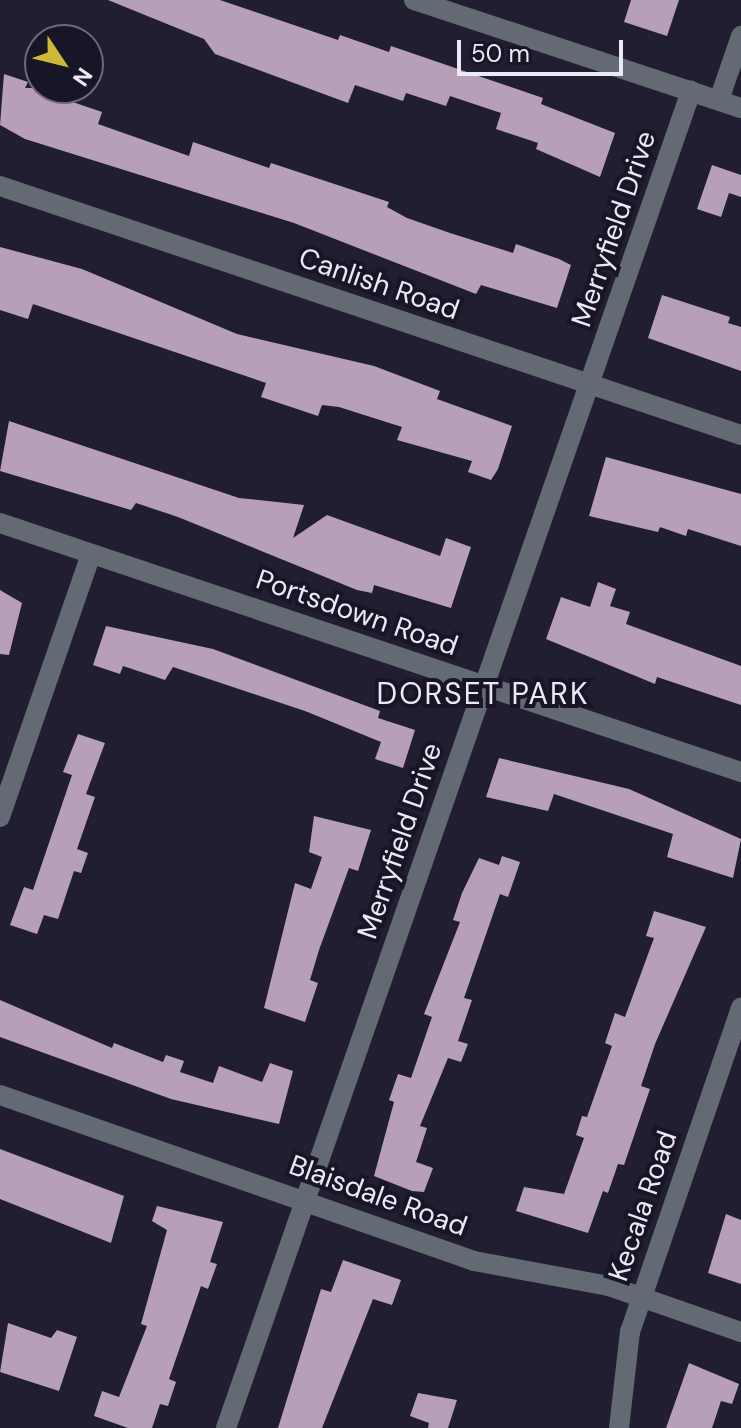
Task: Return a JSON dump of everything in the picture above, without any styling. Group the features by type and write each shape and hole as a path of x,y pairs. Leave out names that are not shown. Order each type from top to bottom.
{"street":[{"path":"419,1 741,108"},
{"path":"719,100 741,36"},
{"name":"Merryfield Drive","path":"226,1428 691,91"},
{"name":"Canlish Road","path":"0,186 741,435"},
{"name":"Portsdown Road","path":"0,523 741,772"},
{"path":"0,817 91,554"},
{"name":"Kecala Road","path":"619,1428 630,1332 741,1007"},
{"name":"Blaisdale Road","path":"0,1095 305,1199 474,1261 552,1273 642,1297 741,1332"}],"building":[{"path":"108,0 220,0 338,40 340,35 389,52 391,46 543,98 541,104 615,133 600,177 536,149 538,143 496,129 501,113 450,96 446,106 406,93 403,101 355,85 348,103 215,54 204,39"},
{"path":"631,0 679,0 667,36 624,22"},
{"path":"4,74 24,81 24,104 79,104 102,112 98,124 189,156 193,142 269,168 271,163 389,202 387,207 407,218 450,233 513,253 516,244 571,265 557,308 481,285 476,294 294,223 25,139 0,125"},
{"path":"712,165 741,175 741,197 729,193 721,217 697,209"},
{"path":"0,247 82,269 237,334 374,366 440,391 437,399 512,426 498,469 491,480 468,472 472,461 397,440 402,427 339,407 322,405 318,416 261,397 266,383 33,304 28,319 0,310"},
{"path":"662,295 730,317 728,323 741,327 741,371 648,338"},
{"path":"9,421 239,498 304,505 293,538 327,515 440,556 446,538 471,547 451,608 374,585 372,593 357,590 136,503 131,510 0,471"},
{"path":"606,457 741,494 741,546 688,529 686,536 660,527 658,532 589,516"},
{"path":"598,582 616,589 610,606 630,612 626,624 741,666 741,705 657,677 655,684 546,639 561,597 590,607"},
{"path":"0,590 22,603 9,655 0,654"},
{"path":"106,626 213,649 380,711 378,718 415,730 403,768 375,759 381,742 305,711 173,667 165,680 123,666 120,674 93,665"},
{"path":"78,734 105,743 86,794 95,797 77,849 88,853 81,873 74,871 58,919 44,915 37,934 10,925 24,887 33,890 72,775 63,772"},
{"path":"499,758 629,789 741,839 733,878 667,857 673,834 554,794 548,811 486,797"},
{"path":"314,816 371,830 358,871 349,868 319,950 310,980 318,983 305,1022 264,1008 295,883 311,889 322,857 309,852"},
{"path":"502,856 520,862 508,897 500,894 464,998 472,1000 458,1041 468,1044 461,1062 448,1058 420,1126 427,1128 416,1162 433,1168 424,1192 412,1191 374,1176 394,1102 389,1100 398,1074 411,1078 432,1017 424,1014 460,922 453,920 462,893 479,858 499,865"},
{"path":"654,911 706,927 655,1044 641,1086 650,1089 624,1165 618,1164 608,1193 603,1191 588,1233 516,1211 524,1187 564,1194 584,1138 576,1135 582,1116 587,1117 612,1046 605,1043 615,1013 625,1017 654,938 646,936"},
{"path":"0,1000 112,1048 114,1043 163,1062 166,1055 184,1061 180,1072 213,1083 219,1066 262,1082 270,1063 293,1071 279,1124 171,1099 0,1037"},
{"path":"0,1149 124,1196 111,1243 0,1199"},
{"path":"157,1206 223,1222 210,1262 217,1264 208,1289 201,1286 169,1379 176,1382 168,1406 160,1404 152,1428 128,1428 94,1416 102,1391 119,1397 147,1326 141,1324 167,1230 152,1221"},
{"path":"726,1214 741,1220 741,1284 708,1273"},
{"path":"343,1260 401,1280 392,1305 373,1299 322,1428 278,1428 321,1289 331,1292"},
{"path":"8,1323 51,1338 57,1330 77,1337 59,1391 0,1372"},
{"path":"689,1363 739,1384 732,1404 721,1401 712,1428 666,1428"},
{"path":"418,1393 457,1400 448,1428 428,1428 429,1423 410,1416"}],"district":[{"name":"DORSET PARK","path":"483,694"}]}
